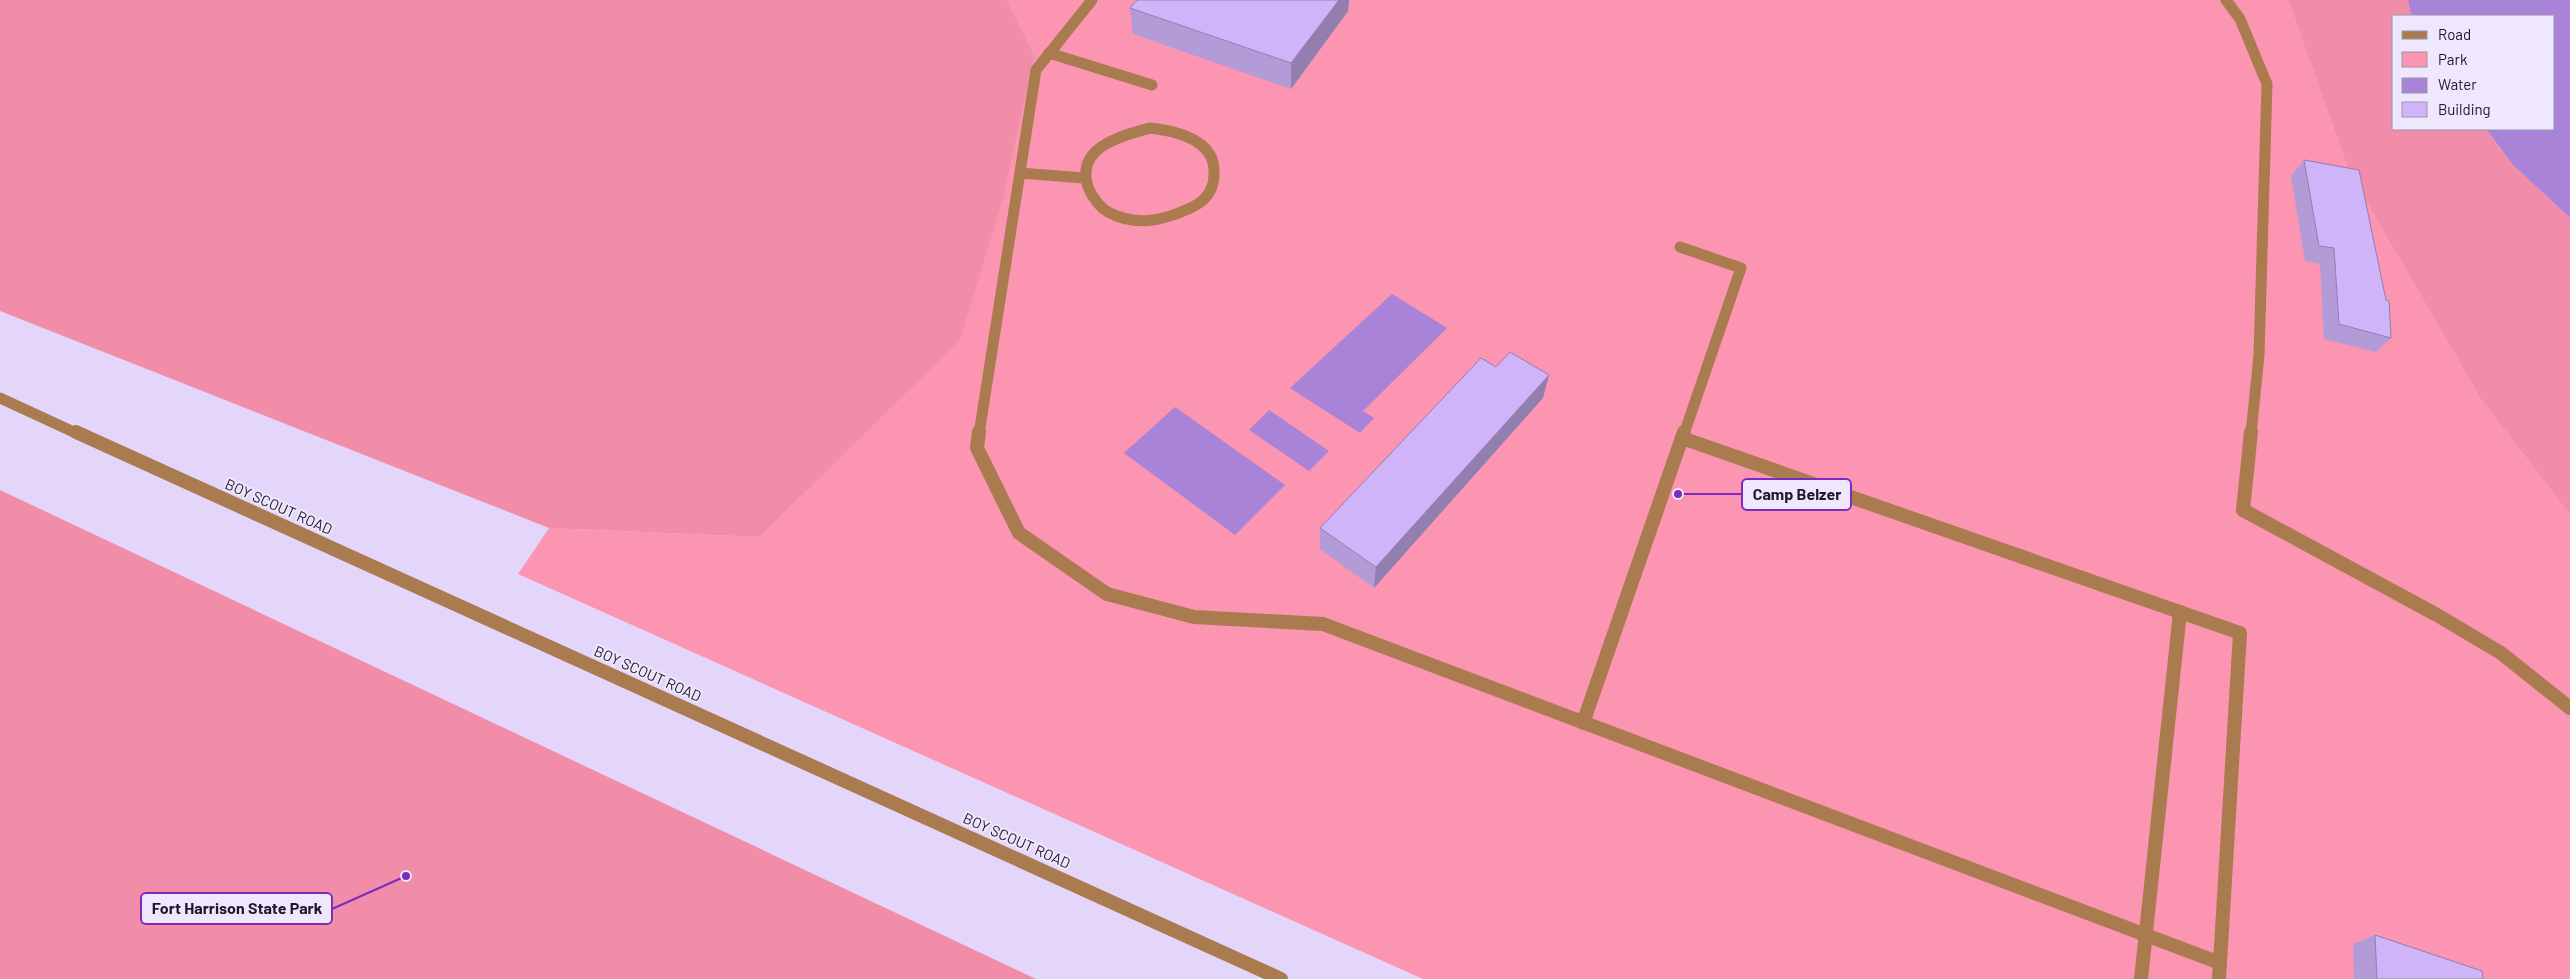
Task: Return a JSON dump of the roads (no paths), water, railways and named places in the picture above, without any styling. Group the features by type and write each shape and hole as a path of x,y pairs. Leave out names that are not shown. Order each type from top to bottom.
{"street":[{"path":"1092,0 1036,70 977,448 1018,533 1107,594 1194,618 1323,624 2220,963"},
{"path":"2226,0 2240,20 2267,84 2259,355 2243,510 2437,615 2493,648 2570,708"},
{"path":"1049,54 1152,85"},
{"path":"1150,128 1170,130 1196,140 1203,145 1212,158 1215,173 1212,189 1200,203 1183,215 1161,221 1131,220 1117,217 1099,208 1088,194 1084,178 1087,163 1096,150 1111,139 1129,131 1150,128"},
{"path":"1020,173 1084,178"},
{"path":"1584,723 1741,268 1680,247"},
{"name":"BOY SCOUT ROAD","path":"0,398 1281,979"},
{"path":"1682,438 2240,633 2219,979"},
{"path":"2141,979 2180,612"}],"water":[{"path":"2408,0 2570,0 2570,218 2513,165 2487,130 2555,130 2555,15 2411,15"},
{"path":"1392,294 1447,328 1363,411 1374,418 1360,433 1290,388"},
{"path":"1175,407 1285,485 1235,535 1124,453"},
{"path":"1269,410 1329,451 1309,471 1249,430"}],"place":[{"name":"Camp Belzer","path":"1678,494"},
{"name":"Fort Harrison State Park","path":"406,876"}]}
